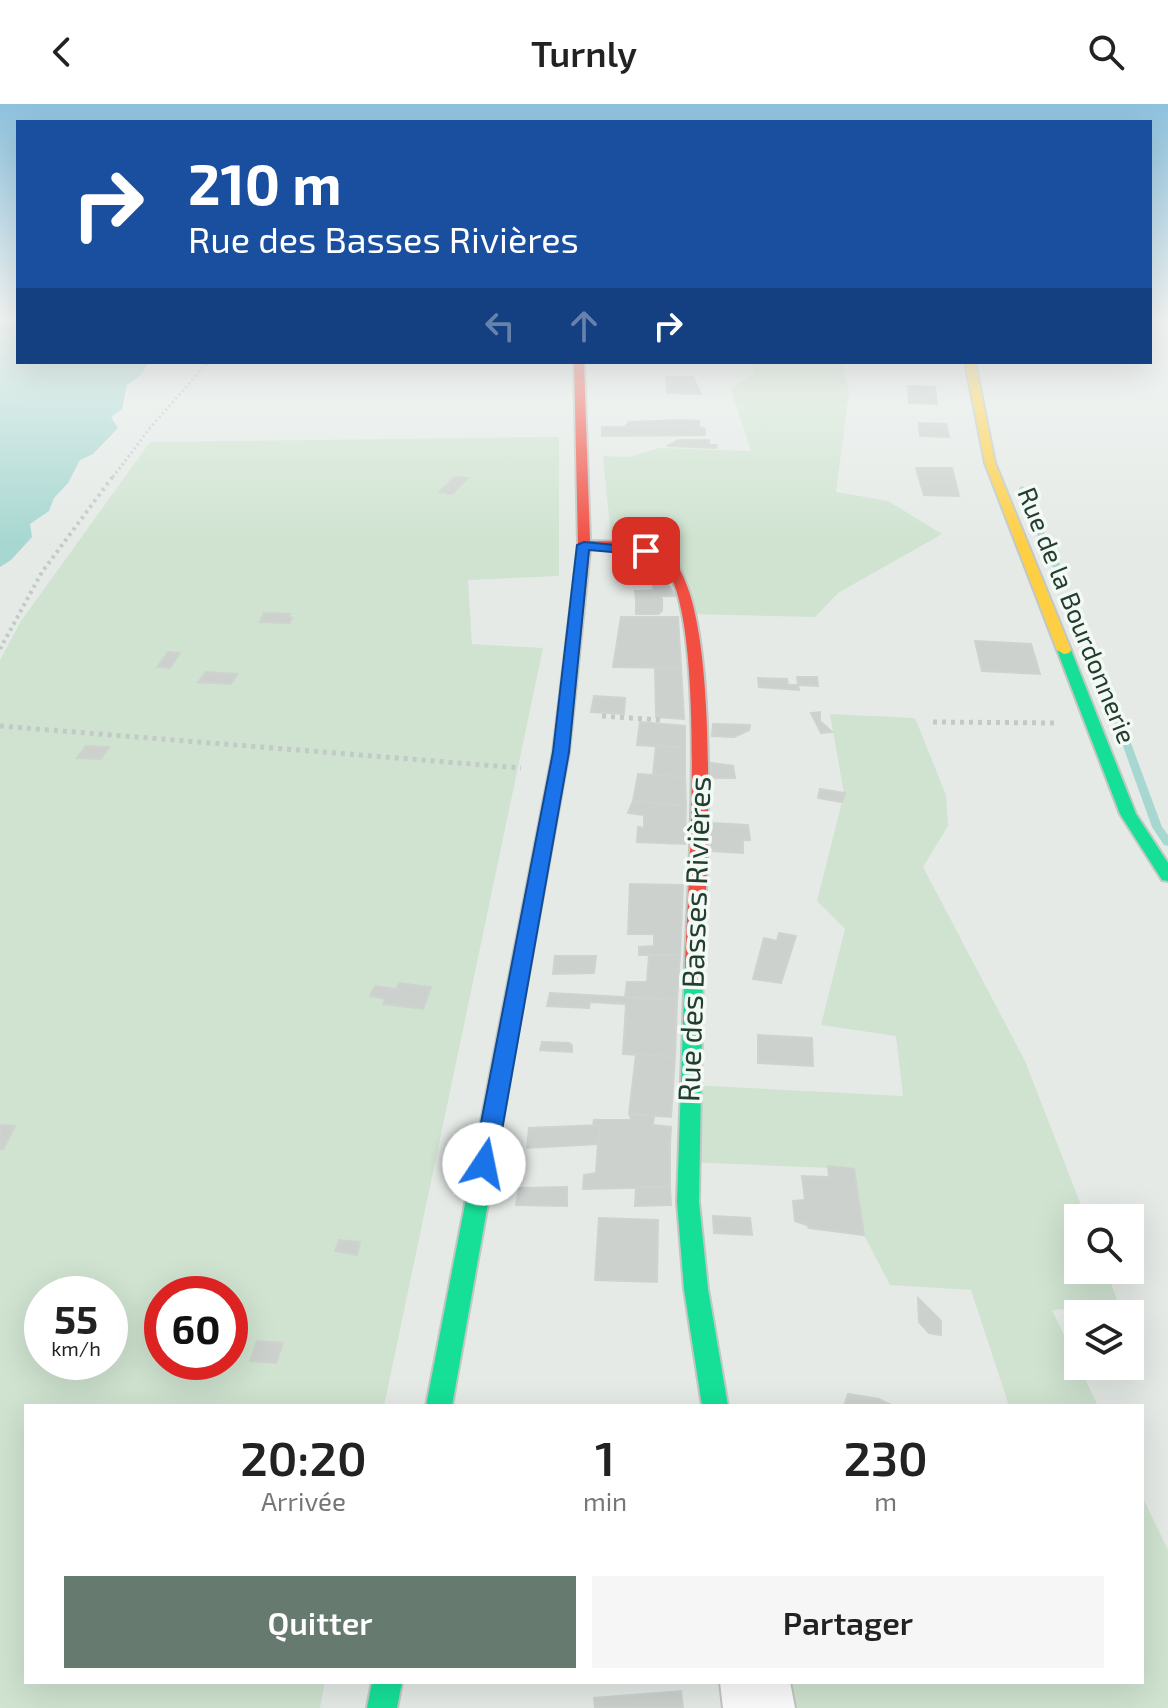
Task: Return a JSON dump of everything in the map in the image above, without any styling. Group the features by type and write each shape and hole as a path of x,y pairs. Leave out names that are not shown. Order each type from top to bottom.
{"street":[{"path":"439,1404 558,771 584,545 580,394"},
{"name":"Rue de la Bourdonnerie","path":"976,394 990,463 1128,814 1168,876"},
{"name":"Rue des Basses Rivières","path":"584,545 646,551 671,565 682,586 689,614 699,743 687,1177 695,1292 715,1404"},
{"path":"382,1708 387,1684"},
{"path":"755,1684 759,1708"}],"path":[{"path":"0,649 42,572 150,428 180,394"},
{"path":"933,722 1093,723"},
{"path":"0,726 558,771"}],"green space":[{"path":"733,394 849,394 836,492 888,501 942,534 838,593 815,617 689,614 671,565 658,542 636,537 611,537 603,456 629,457 659,448 751,451"},
{"path":"559,437 559,576 468,580 472,644 543,648 384,1404 24,1404 24,1684 325,1684 320,1708 0,1708 0,660 21,621 150,442"},
{"path":"830,714 915,718 946,795 948,826 923,867 1025,1061 1081,1204 1064,1204 1064,1284 1111,1284 1117,1300 1064,1300 1064,1309 1052,1310 1064,1335 1064,1380 1086,1380 1097,1404 1008,1404 971,1290 890,1285 864,1235 854,1169 687,1162 689,1085 903,1096 896,1036 821,1025 845,929 817,901 844,794"},
{"path":"1144,1500 1168,1550 1168,1708 759,1708 755,1684 1144,1684"}],"water":[{"path":"0,394 125,394 122,409 111,417 118,428 93,454 80,460 68,483 54,498 49,511 30,524 32,537 11,560 0,567"}],"building":[{"path":"908,394 936,394 937,404 909,403"},
{"path":"699,421 699,427 705,429 625,427 629,422"},
{"path":"919,423 946,424 949,437 920,436"},
{"path":"602,427 705,429 705,435 602,436"},
{"path":"679,440 709,440 709,445 717,445 716,448 667,446"},
{"path":"916,468 952,468 959,496 924,495"},
{"path":"455,477 468,478 452,494 439,492"},
{"path":"640,559 655,566 676,596 661,596 662,600 655,600 652,578 632,567 618,569 618,560"},
{"path":"654,590 655,600 636,600 635,591"},
{"path":"636,600 662,600 662,611 658,614 636,614"},
{"path":"264,613 290,614 288,617 292,618 289,623 260,622"},
{"path":"621,617 678,617 681,668 613,667"},
{"path":"975,641 1031,644 1040,674 982,671"},
{"path":"168,652 180,653 170,668 157,667"},
{"path":"655,668 681,668 684,719 656,717"},
{"path":"206,672 237,674 231,684 198,682"},
{"path":"797,677 817,677 818,686 798,685"},
{"path":"758,678 787,679 788,685 798,685 799,690 759,687"},
{"path":"594,696 625,698 624,714 591,712"},
{"path":"820,712 820,721 832,732 821,733 811,713"},
{"path":"640,722 685,726 685,748 637,745"},
{"path":"713,724 750,725 749,730 734,737 712,736"},
{"path":"86,746 109,747 101,759 77,758"},
{"path":"656,746 685,748 685,777 653,775"},
{"path":"711,763 733,766 735,778 711,778"},
{"path":"638,774 685,777 686,806 633,801"},
{"path":"820,789 845,793 842,802 818,798"},
{"path":"633,801 686,806 685,844 637,842 638,827 644,828 644,815 628,813"},
{"path":"711,823 748,825 750,840 710,840"},
{"path":"710,840 743,840 743,853 710,851"},
{"path":"630,884 683,885 680,955 639,955 639,947 654,946 654,934 628,934"},
{"path":"779,933 796,936 781,983 753,979 764,938 777,941"},
{"path":"649,955 680,955 677,1000 625,997 627,982 647,982"},
{"path":"555,956 596,956 594,973 553,974"},
{"path":"399,983 431,987 423,1009 383,1004 386,999 370,996 375,986 396,989"},
{"path":"550,993 677,1000 675,1057 623,1054 626,1004 590,1002 589,1008 547,1006"},
{"path":"758,1035 812,1038 813,1066 758,1063"},
{"path":"542,1042 569,1043 572,1052 540,1050"},
{"path":"636,1054 675,1057 671,1117 629,1114"},
{"path":"630,1114 654,1116 653,1125 671,1127 670,1144 598,1144 600,1125 593,1126 594,1120 631,1120"},
{"path":"0,1125 15,1126 3,1149 0,1149"},
{"path":"600,1125 598,1144 527,1148 529,1128"},
{"path":"598,1144 670,1144 670,1187 583,1189 584,1175 596,1173"},
{"path":"828,1166 854,1169 864,1235 809,1228 795,1221 793,1201 805,1200 802,1176 829,1177"},
{"path":"567,1187 567,1206 516,1205 519,1188"},
{"path":"636,1187 670,1187 671,1205 635,1206"},
{"path":"713,1216 750,1218 752,1235 714,1233"},
{"path":"599,1218 658,1220 657,1282 595,1280"},
{"path":"339,1240 360,1242 357,1255 335,1251"},
{"path":"918,1298 941,1321 941,1335 929,1333 919,1322"},
{"path":"257,1341 283,1343 276,1363 250,1361"},
{"path":"848,1394 879,1399 889,1404 845,1404"},
{"path":"681,1691 683,1708 595,1708 594,1698"}],"waterway":[{"path":"1022,488 1037,524"},
{"path":"1040,532 1057,567"},
{"path":"1069,595 1094,654 1157,827 1168,843"}],"traffic: fast":[{"path":"1064,650 1128,814 1168,876"},
{"path":"694,964 688,1202 696,1289 715,1404"},
{"path":"439,1404 510,1023"},
{"path":"382,1708 387,1684"}],"traffic: slow":[{"path":"976,394 990,463 1064,650"}],"traffic: jam":[{"path":"510,1023 561,752 584,545 580,394"},
{"path":"584,545 630,547 654,553 671,565 684,595 692,639 699,756 694,964"}],"route":[{"path":"484,1164 561,752 584,545 646,551"}]}
